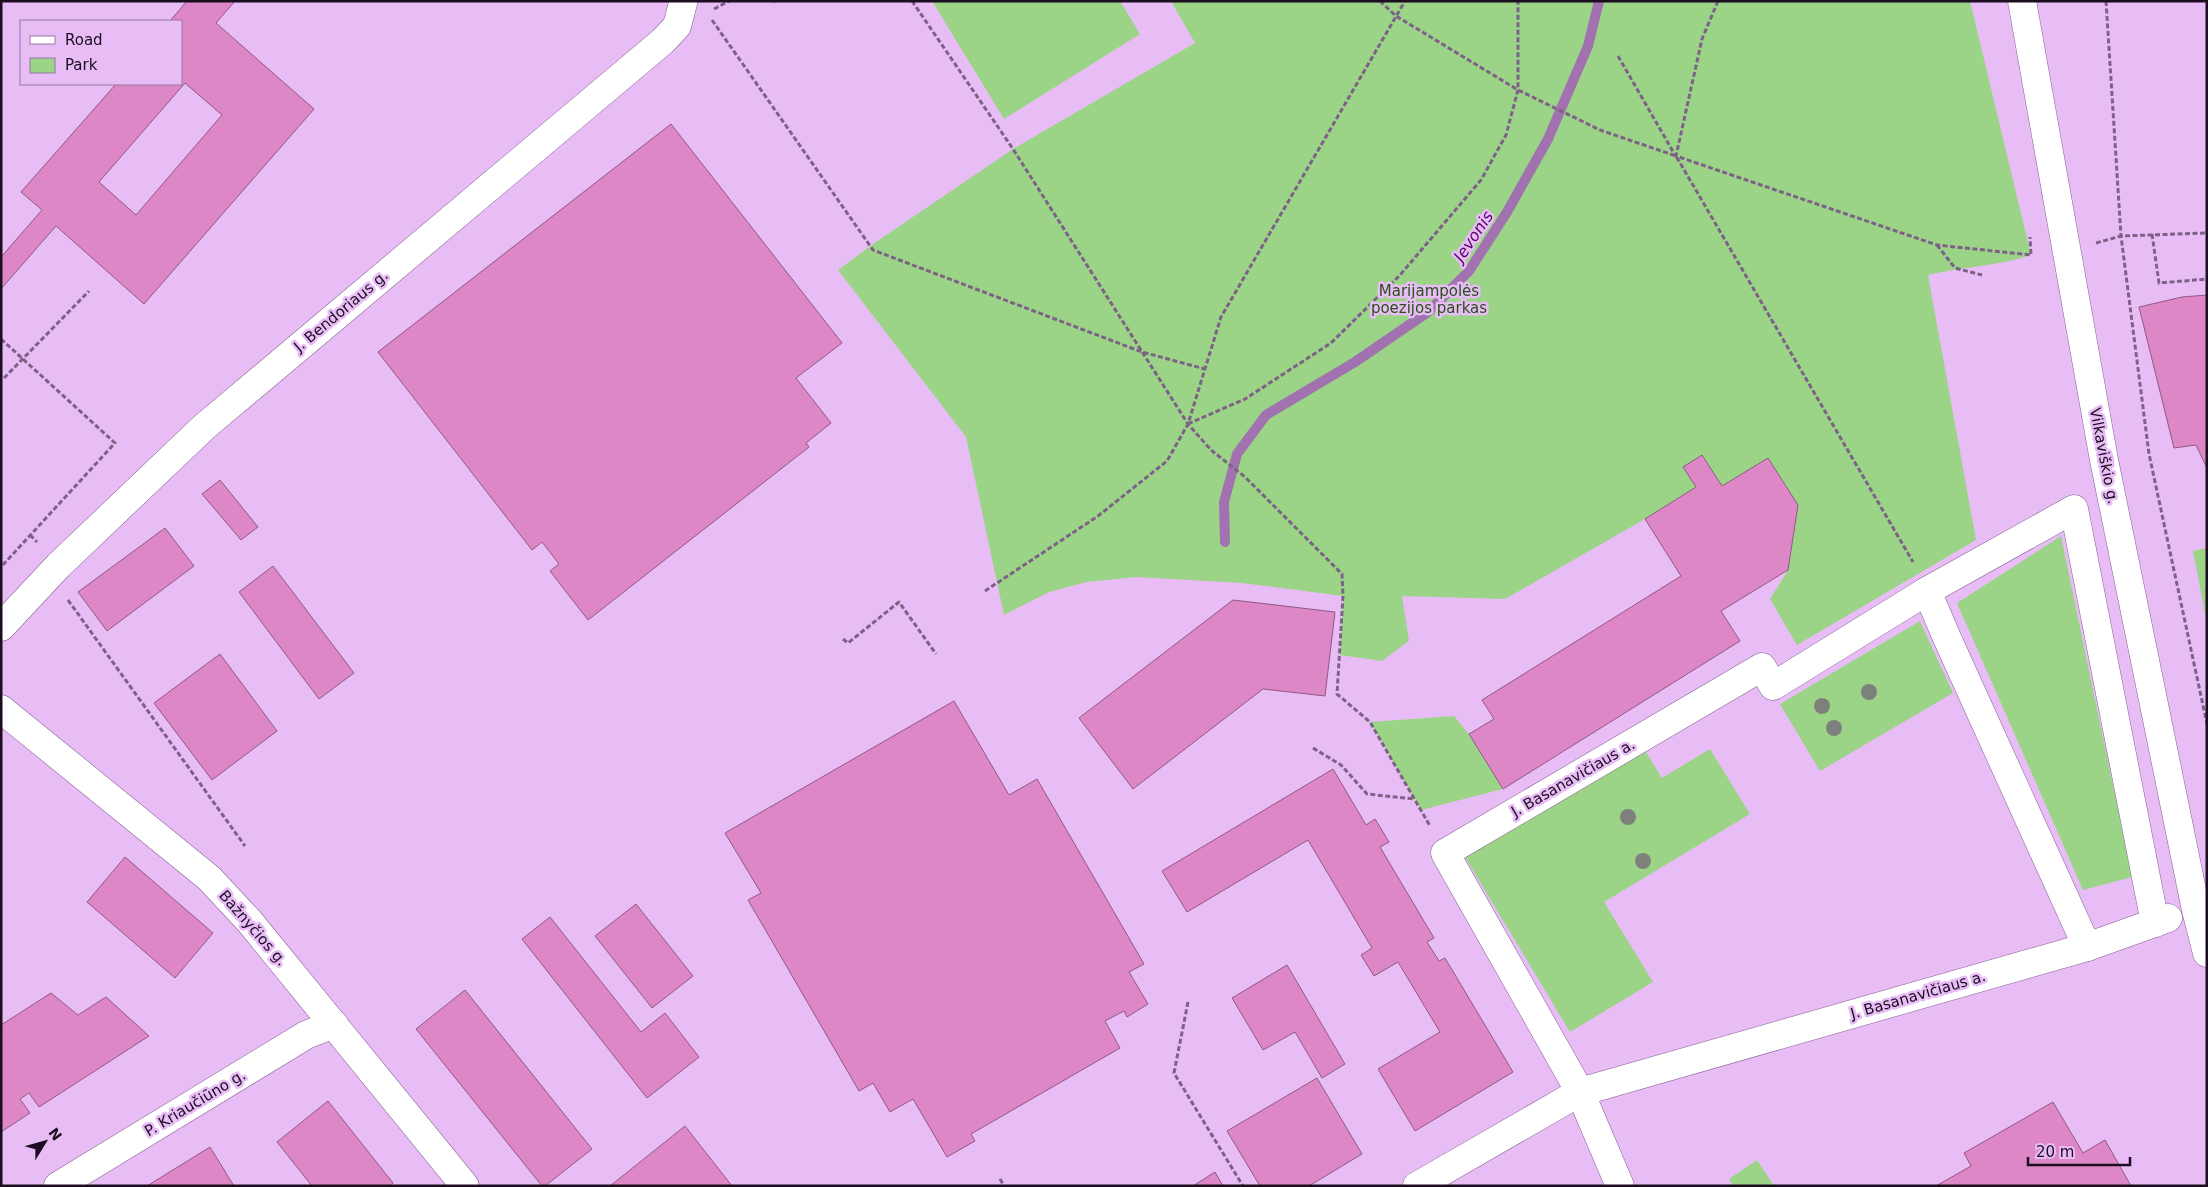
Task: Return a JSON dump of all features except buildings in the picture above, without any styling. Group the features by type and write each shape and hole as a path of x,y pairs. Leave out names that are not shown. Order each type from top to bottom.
{"main road":[{"name":"Vilkaviškio g.","path":"2022,1 2106,470 2196,910 2207,953"},
{"name":"J. Bendoriaus g.","path":"1,627 58,566 204,426 664,42 695,8"},
{"name":"J. Basanavičiaus a.","path":"1417,1186 1580,1092 2087,947 2162,920 2074,509 1928,591 1773,686 1762,667 1445,853"},
{"path":"1928,591 1947,638 2087,947"},
{"name":"Bažnyčios g.","path":"1,709 209,878 250,922 465,1186"},
{"path":"1445,853 1580,1092 1620,1186"},
{"name":"P. Kriaučiūno g.","path":"58,1186 306,1035 334,1024"}],"path":[{"path":"712,11 729,1"},
{"path":"912,1 1013,149 1188,424 1211,450 1245,477 1342,574 1343,596 1337,694 1370,722 1445,853"},
{"path":"1380,1 1396,16 1518,90 1600,130 1937,244 2031,255 2030,234 2068,250 2121,236 2207,232"},
{"path":"985,591 1098,516 1167,461 1188,424 1221,317 1405,1"},
{"path":"1188,424 1245,399 1331,343 1400,276 1481,180 1506,135 1518,90 1518,1"},
{"path":"1676,156 1702,40 1718,1"},
{"path":"2106,1 2121,236 2149,454 2207,724"},
{"path":"695,8 873,250 1142,352 1205,369"},
{"path":"1618,56 1843,441 1928,591"},
{"path":"2152,234 2159,283 2207,279"},
{"path":"1937,244 1955,268 1982,275"},
{"path":"4,378 89,291"},
{"path":"1,339 115,443 1,567"},
{"path":"58,566 63,593 245,846"},
{"path":"844,639 848,643 899,602 936,654"},
{"path":"1313,748 1341,765 1367,794 1415,799"},
{"path":"1188,1002 1174,1074 1243,1186"},
{"path":"1000,1178 1004,1186"}],"green space":[{"path":"932,1 1120,1 1140,34 1004,119"},
{"name":"Marijampolės poezijos parkas","path":"1171,1 1970,1 2031,255 2006,262 1928,275 1976,540 1797,645 1770,599 1788,570 1798,505 1768,458 1722,486 1702,455 1683,467 1696,487 1645,519 1505,599 1402,596 1409,641 1382,661 1340,655 1343,596 1242,583 1137,577 1087,582 1049,592 1004,615 966,437 838,270 1013,149 1195,43"},
{"path":"2061,536 2132,877 2083,890 1957,603"},
{"path":"2207,548 2207,624 2193,551"},
{"path":"1920,621 1953,693 1820,771 1780,704"},
{"path":"1454,716 1469,734 1503,789 1421,810 1370,722"},
{"path":"1641,744 1662,778 1710,749 1750,814 1604,902 1653,982 1570,1032 1462,852"},
{"path":"1757,1160 1774,1186 1733,1186 1729,1179"}],"waterway":[{"name":"Jevonis","path":"1225,542 1224,502 1237,454 1266,415 1355,362 1428,312 1469,271 1507,212 1548,139 1588,46 1599,1"}]}
